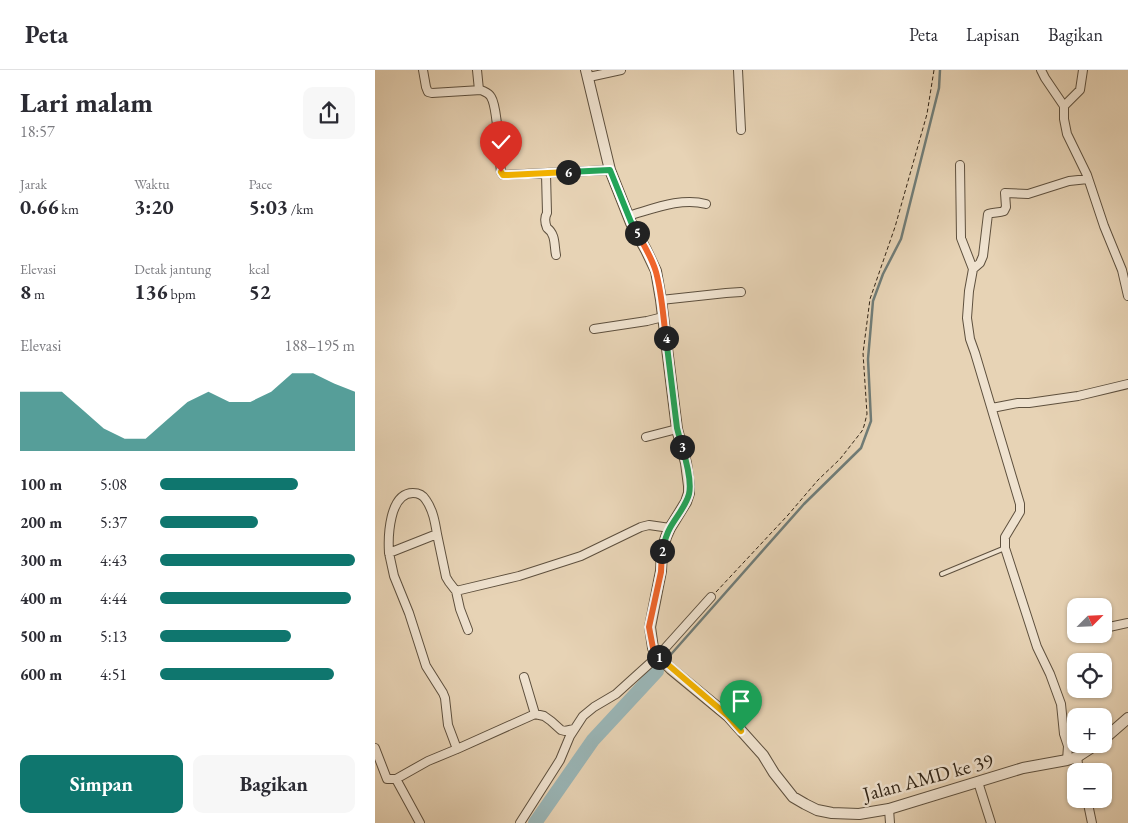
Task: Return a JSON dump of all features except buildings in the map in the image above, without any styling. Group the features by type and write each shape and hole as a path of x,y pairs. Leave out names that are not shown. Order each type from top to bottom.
{"street":[{"path":"423,70 425,87 428,92 479,90 491,97 494,105 501,172 503,175 610,170"},
{"path":"477,70 479,90"},
{"path":"588,73 621,70"},
{"path":"738,70 741,130"},
{"path":"1041,70 1064,106 1067,134 1088,180 1122,270 1128,296"},
{"path":"1064,106 1079,90 1083,70"},
{"name":"Jalan AMD ke 39","path":"588,73 610,170 628,216 653,265 661,300 669,352 677,428 687,463 689,493 686,502 665,537 661,572 649,627 653,648 658,656 728,716 763,755 774,773 793,797 817,810 850,814 889,809 1023,768 1072,759 1082,753"},
{"path":"960,165 961,238 973,269 967,318 969,339 975,353 1020,504 1020,512 1016,521 1005,537 1005,548 1037,646 1061,704 1064,734 1074,763"},
{"path":"546,174 547,213 545,217 547,228 551,231 554,238 556,255"},
{"path":"973,269 980,263 983,256 988,214 1004,211 1006,207 1005,193 1028,194 1069,181 1088,180"},
{"path":"628,216 682,202 706,204"},
{"path":"661,300 741,292"},
{"path":"593,328 663,317"},
{"path":"991,408 1078,396 1128,384"},
{"path":"646,438 677,428"},
{"path":"457,749 448,725 445,698 426,666 409,612 394,576 389,553 388,538 392,514 402,497 408,494 420,494 426,498 431,509 446,576 457,592 460,609 468,630"},
{"path":"457,592 519,576 581,556 641,527 649,525 670,528"},
{"path":"389,553 437,534"},
{"path":"520,823 560,760 574,729 587,713 616,694 658,656 711,597"},
{"path":"1113,626 1128,623"},
{"path":"524,677 535,714"},
{"path":"375,748 387,779 395,778 535,714 544,716 561,730 574,729"},
{"path":"1112,731 1128,718"},
{"path":"395,778 419,823"},
{"path":"978,782 991,823"},
{"path":"1089,808 1092,823"},
{"path":"889,809 890,823"}],"lane":[{"path":"942,574 1005,548"}],"path":[{"path":"711,597 818,480 840,459 862,431 867,414 863,353 870,299 895,227 926,120 934,70"}],"waterway":[{"path":"666,660 804,504 861,448 871,421 868,359 873,301 883,274 901,239 939,88 940,70"},
{"path":"657,671 663,664"},
{"path":"535,823 593,740 657,671"}],"route":[{"path":"501,172 503,175 508,175 610,170 631,222 653,265 656,272 669,352 677,428 687,463 689,493 686,502 665,537 661,572 649,627 650,638 658,656 728,716 741,731"}]}
